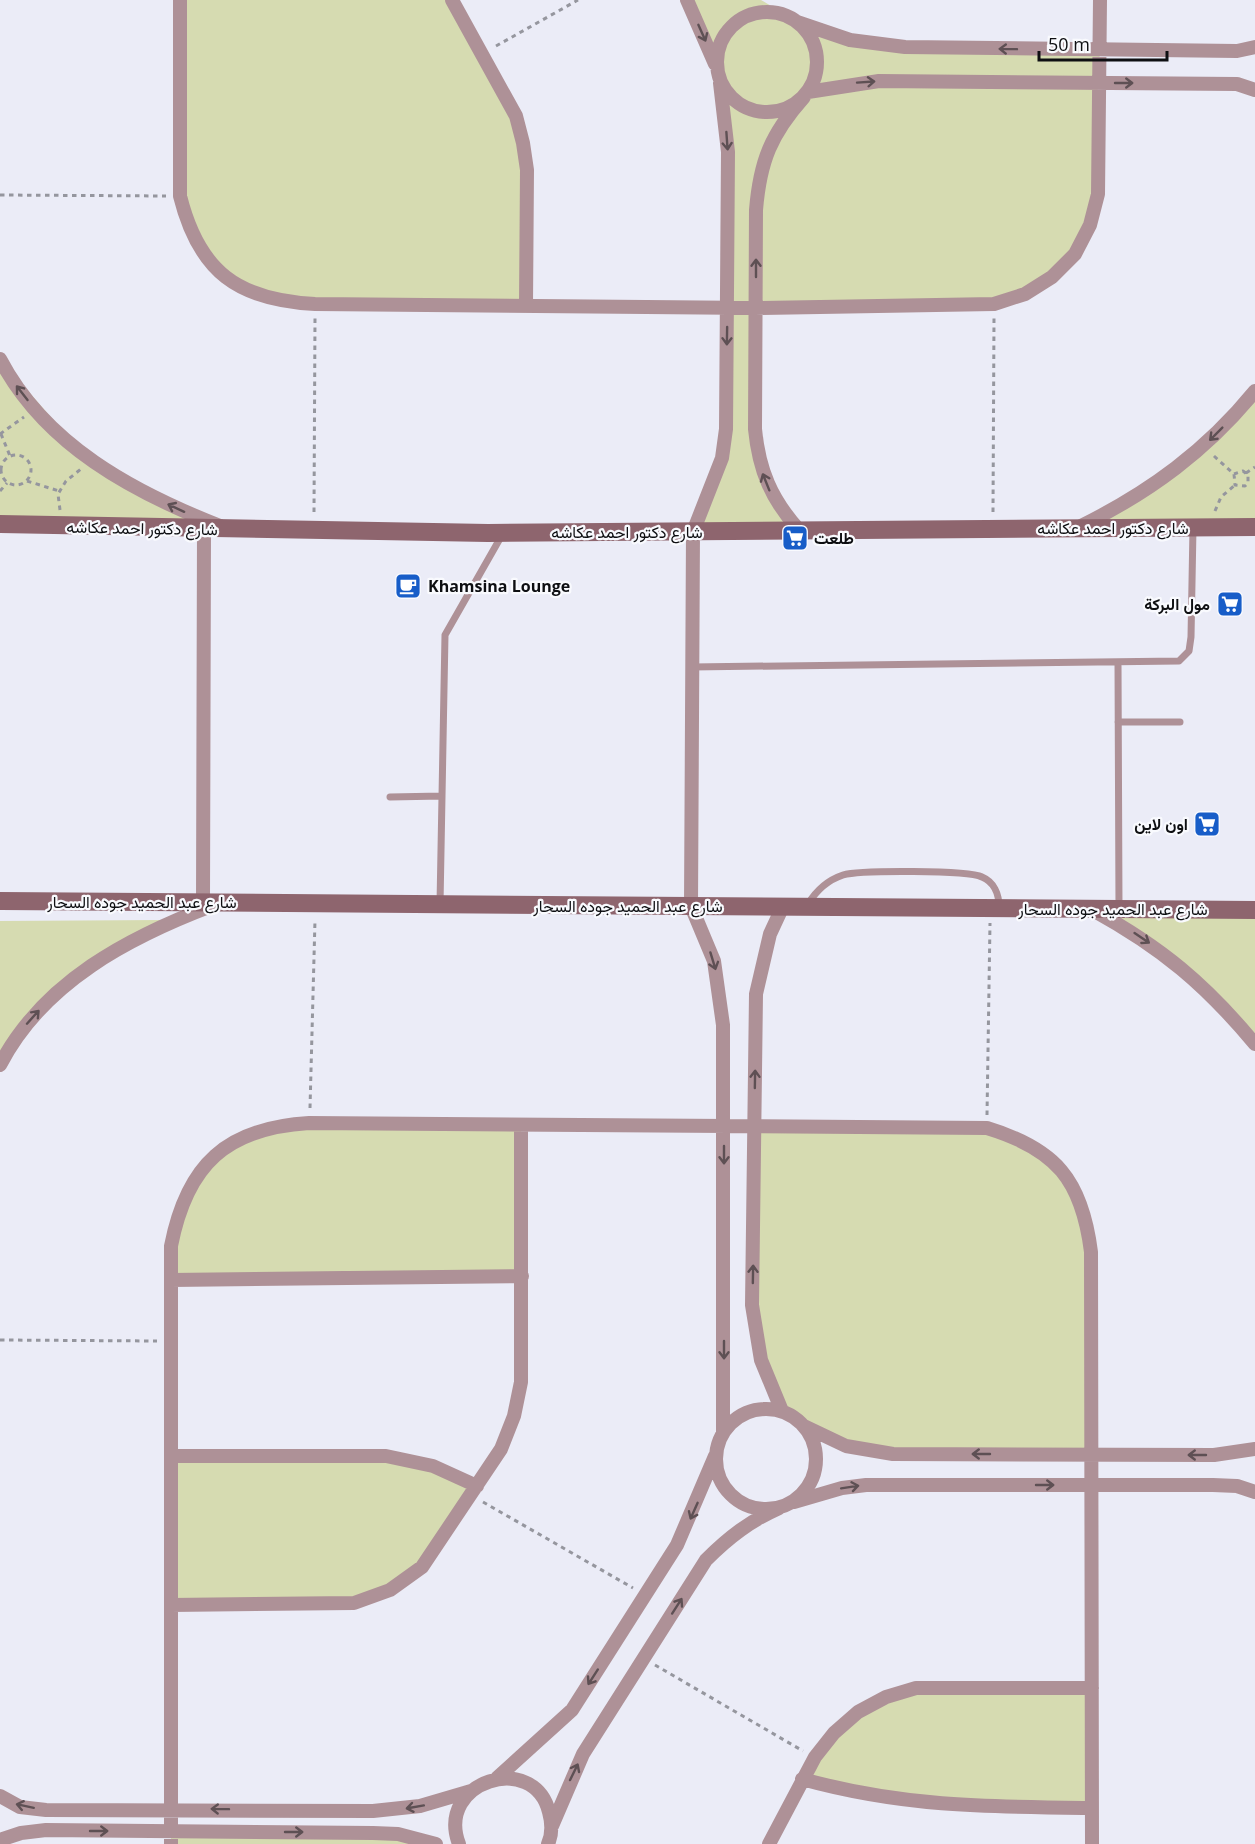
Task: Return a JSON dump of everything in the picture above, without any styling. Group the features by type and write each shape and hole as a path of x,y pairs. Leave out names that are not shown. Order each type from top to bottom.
{"street":[{"path":"180,0 180,196 193,237 204,255 226,278 253,294 284,302 315,304 756,308 994,304 1025,294 1052,277 1075,254 1090,225 1098,194 1100,0"},
{"path":"452,0 516,116 523,142 527,170 526,305"},
{"path":"0,1796 20,1807 46,1810 374,1811 420,1806 471,1791 497,1778 572,1710 677,1545 715,1456 723,1432 723,1025 714,961 691,906 693,532 722,458 726,429 728,152 720,83 716,68 687,0"},
{"path":"761,0 798,22 850,40 877,45 1237,51 1255,47"},
{"path":"716,68 718,47 728,29 744,16 764,11 784,14"},
{"path":"798,22 810,36 817,55 816,74 806,94 783,120 773,139 759,178 755,429 758,457 766,484 780,509 799,530"},
{"path":"720,83 729,97 742,107 758,112 775,112 791,107 806,94 879,81 1237,84 1255,90"},
{"path":"0,359 9,377 44,421 92,461 179,510 230,530"},
{"path":"1078,528 1128,503 1174,471 1204,446 1255,391"},
{"name":"شارع دكتور احمد عكاشه","path":"0,524 314,532 693,532 1255,527"},
{"path":"203,902 204,529"},
{"name":"شارع عبد الحميد جوده السحار","path":"0,901 1255,910"},
{"path":"0,1065 13,1040 54,993 106,955 162,925 222,902"},
{"path":"782,1411 761,1359 752,1305 756,994 770,934 783,906"},
{"path":"1092,909 1138,935 1182,967 1221,1004 1255,1044"},
{"path":"171,1838 171,1246 178,1212 192,1181 215,1155 243,1136 275,1125 309,1123 987,1128 1019,1138 1049,1157 1072,1184 1086,1216 1091,1252 1092,1844"},
{"path":"171,1605 354,1603 390,1590 422,1567 501,1449 514,1416 521,1382 521,1125"},
{"path":"171,1280 522,1276"},
{"path":"723,1432 734,1420 749,1411 765,1408 782,1411 804,1426 846,1446 893,1454 1214,1455 1255,1449"},
{"path":"794,1502 808,1486 816,1466 814,1444 804,1426"},
{"path":"171,1456 386,1456 433,1466 474,1490"},
{"path":"715,1456 717,1472 723,1487 734,1499 756,1508 779,1508"},
{"path":"550,1838 583,1754 706,1560 727,1538 744,1526 779,1508 842,1488 866,1485 1221,1485 1237,1486 1255,1492"},
{"path":"769,1844 802,1779 815,1757 834,1733 858,1712 886,1697 916,1688 1092,1688"},
{"path":"497,1778 517,1780 535,1790 547,1806 550,1838"},
{"path":"802,1779 844,1791 928,1804 1092,1808"},
{"path":"459,1844 455,1823 460,1805 471,1791"},
{"path":"0,1840 21,1833 46,1830 171,1838 390,1834 436,1844"}],"lane":[{"path":"692,667 1179,661 1186,656 1191,637 1193,528"},
{"path":"440,904 445,635 503,532"},
{"path":"1118,662 1119,909"},
{"path":"1118,722 1180,722"},
{"path":"390,796 442,795"},
{"path":"807,907 813,896 832,880 855,873 975,874 993,886 995,908"}],"path":[{"path":"483,54 578,0"},
{"path":"0,195 180,196"},
{"path":"314,532 315,304"},
{"path":"993,528 994,304"},
{"path":"10,456 1,434 11,424 36,411"},
{"path":"1204,446 1234,474 1234,485 1216,504 1213,528"},
{"path":"10,456 20,456 28,462 31,471 27,481 19,485 7,483 2,475 1,466 10,456"},
{"path":"62,526 59,491 66,481 92,461"},
{"path":"1234,474 1243,471 1246,473 1255,467"},
{"path":"1234,485 1245,486 1248,483 1246,473"},
{"path":"27,481 59,491"},
{"path":"0,491 7,483"},
{"path":"309,1123 315,903"},
{"path":"987,1128 995,908"},
{"path":"0,1340 171,1341"},
{"path":"474,1490 645,1595"},
{"path":"643,1658 815,1757"}],"green space":[{"path":"180,0 452,0 523,143 526,305 315,304 253,294 203,255 180,196"},
{"path":"687,0 761,0 798,22 850,40 1100,49 1090,225 1052,277 994,304 756,308 758,457 799,530 693,532 722,458 728,187 720,83"},
{"path":"0,359 85,456 230,530 0,524"},
{"path":"1255,391 1255,527 1078,528 1128,503"},
{"path":"1092,909 1255,910 1255,1044 1222,1004"},
{"path":"162,920 92,960 49,993 14,1033 0,1056 0,921"},
{"path":"275,1125 521,1125 522,1276 171,1280 178,1212 215,1155"},
{"path":"754,1127 987,1128 1049,1157 1086,1216 1091,1455 893,1454 804,1426 782,1411 755,1332"},
{"path":"171,1456 386,1456 477,1486 422,1567 354,1603 171,1605"},
{"path":"916,1688 1092,1688 1092,1808 971,1806 802,1779 858,1712"},
{"path":"171,1831 373,1833 436,1844 171,1844"}],"place":[{"name":"طلعت","path":"795,538"},
{"name":"Khamsina Lounge","path":"408,586"},
{"name":"مول البركة","path":"1230,604"},
{"name":"اون لاين","path":"1207,824"}]}
